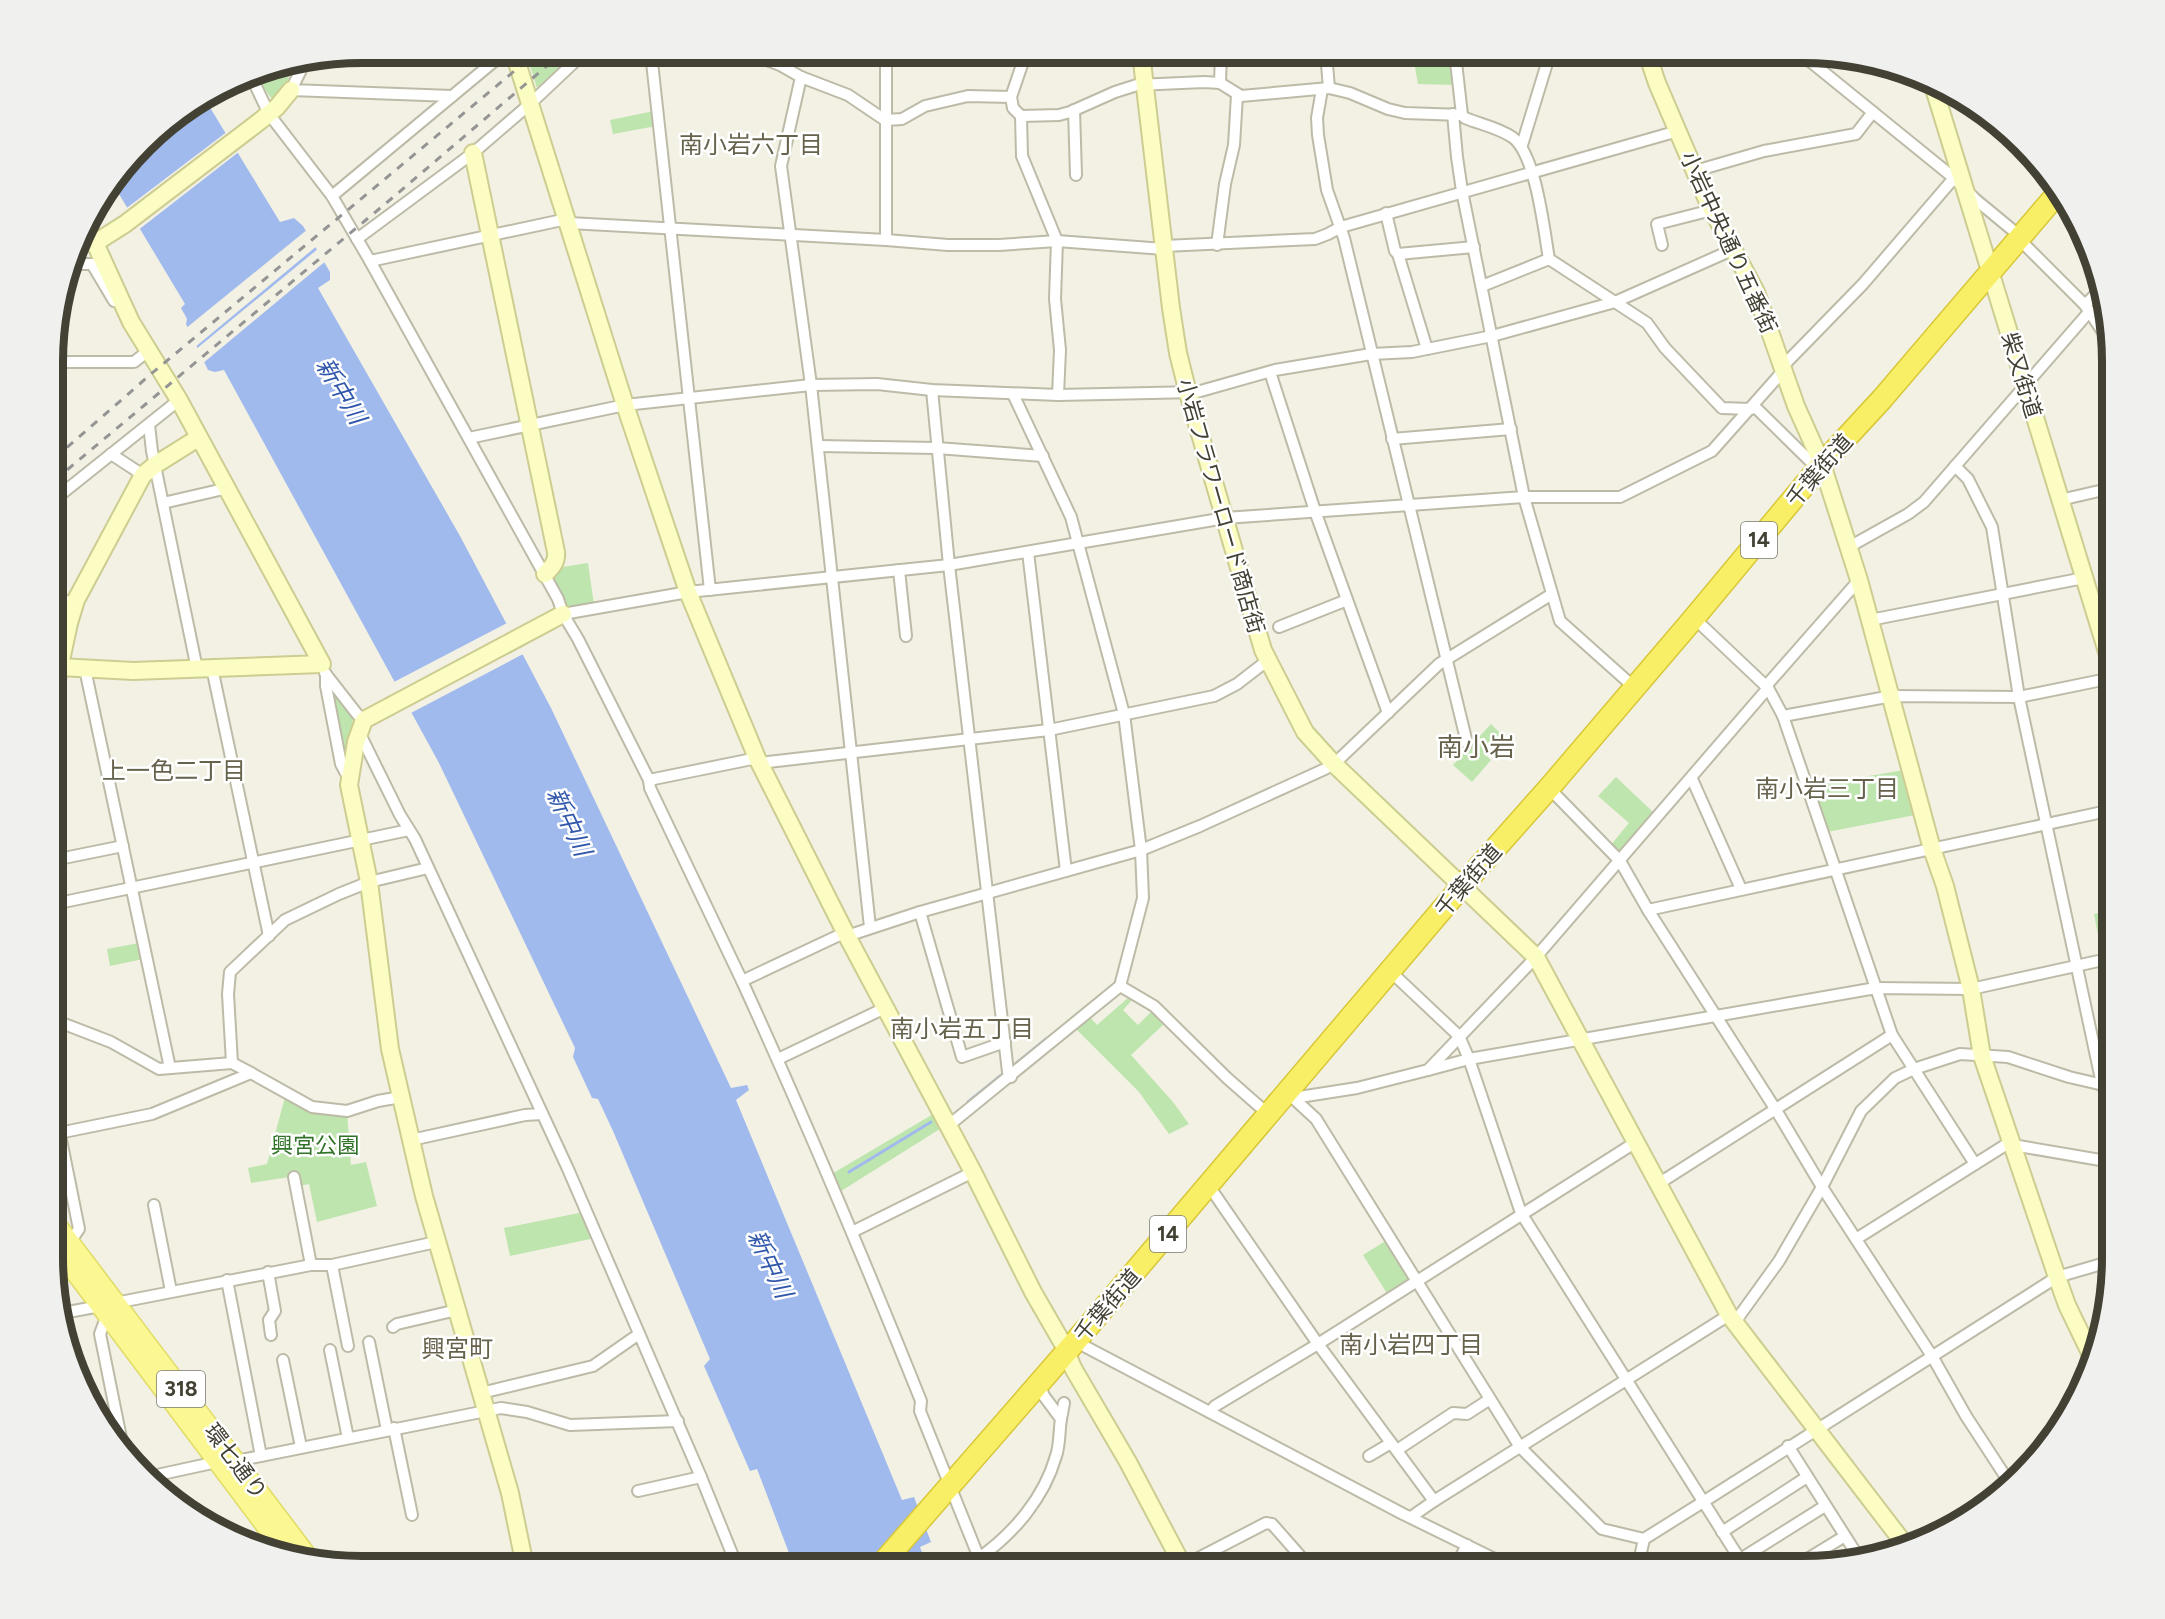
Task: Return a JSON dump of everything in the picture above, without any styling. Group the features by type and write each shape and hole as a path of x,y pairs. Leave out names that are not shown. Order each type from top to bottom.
{"highway":[{"name":"千葉街道","path":"889,1556 1072,1346 1268,1114 1290,1095 1462,886 1549,789 1822,464 1889,390 2053,198"}],"main road":[{"name":"環七通り","path":"63,1245 217,1462 280,1545"},
{"name":"環七通り","path":"107,1308 236,1461 303,1550"}],"street":[{"path":"332,196 491,63"},
{"path":"518,63 625,405 688,592 759,761 1033,1292 1072,1346 1128,1462 1178,1556"},
{"path":"357,239 473,153 573,63"},
{"path":"652,63 710,590"},
{"path":"775,63 801,77 848,95 885,120 902,119 925,106 968,96 1011,97"},
{"path":"886,63 886,240"},
{"path":"1023,63 1011,97 1013,108 1021,116 1022,156 1057,241 1055,299 1060,350 1058,395"},
{"name":"小岩フラワーロード商店街","path":"1142,63 1178,353 1268,660 1305,732 1334,764 1536,957 1732,1319 1816,1429 1897,1541"},
{"path":"1220,83 1221,63"},
{"path":"1326,63 1326,88 1317,118 1327,190 1341,227 1467,743"},
{"path":"1455,63 1457,157 1462,191 1524,497 1560,621 1565,628 1635,688"},
{"path":"1522,146 1547,63"},
{"name":"小岩中央通り五番街","path":"1650,63 1712,210 1756,292 1796,406 1822,464 1859,580 1932,849 1945,886 1971,990 1982,1056 2067,1305 2088,1348"},
{"path":"1813,64 1960,184 2020,238 2087,308 2099,327"},
{"path":"301,69 291,90 263,118 92,240 131,322 179,400 198,438 228,488 324,669 357,714 366,722 409,830 543,1114 678,1421 732,1556"},
{"path":"801,77 781,166 812,385 870,927"},
{"path":"1021,116 1059,115 1126,88 1145,84 1204,82 1220,83 1241,96 1326,88 1350,93 1388,109 1405,113 1458,115 1512,136 1522,146 1532,171 1549,259 1647,323 1665,348 1722,408 1752,408 1811,462 1822,464"},
{"path":"253,84 263,118 332,196 370,261 545,574 563,614 578,639 649,780 650,788 778,1059 852,1232 921,1401 920,1411 945,1492 978,1556"},
{"path":"291,90 452,96"},
{"name":"柴又街道","path":"1935,94 1960,184 1991,271 2102,636"},
{"path":"1217,244 1223,193 1234,145 1237,95"},
{"path":"1074,110 1076,175"},
{"path":"1695,171 1764,151 1856,134 1874,112"},
{"path":"370,261 568,221 948,245 1057,241 1164,248 1314,239 1341,227 1386,213 1678,131"},
{"path":"473,153 556,552 556,559 545,574"},
{"path":"523,1556 510,1493 436,1242 390,1049 369,882 349,780 366,722 563,614 688,592 950,565 1225,518 1524,497 1620,497 1707,455 1752,408 1783,368 1960,184"},
{"path":"1662,245 1657,224 1712,210"},
{"path":"1386,213 1395,251 1398,254 1427,349"},
{"path":"1398,254 1474,247"},
{"path":"469,438 625,405 812,385 878,384 932,390 1058,395 1197,392 1270,372 1371,354 1412,352 1492,336 1615,302 1732,250"},
{"path":"1482,286 1549,259"},
{"path":"80,264 92,264 113,299 131,322"},
{"path":"1849,547 1908,514 1924,502 2026,386 2095,298"},
{"path":"63,362 134,362 148,351"},
{"path":"1270,372 1314,511 1388,713"},
{"path":"932,390 1008,1072 1011,1077"},
{"path":"948,1126 1120,986 1143,898 1141,850 1124,714 1068,510 1013,394"},
{"path":"63,493 179,400"},
{"path":"149,426 149,470 163,503 253,862 269,936"},
{"path":"1392,439 1512,429"},
{"path":"63,647 76,600 149,470 198,438"},
{"path":"818,446 937,448 1043,456"},
{"path":"111,454 149,470"},
{"path":"1955,466 1968,479 1992,527 2019,697 2102,1064"},
{"path":"163,503 228,488"},
{"path":"2060,500 2102,490"},
{"path":"1028,552 1066,871"},
{"path":"899,570 906,636"},
{"path":"1870,620 2084,578"},
{"path":"1428,1070 1536,957 1692,779 1859,580"},
{"path":"742,981 847,934 1141,850 1241,808 1334,764 1447,658 1552,594"},
{"path":"63,602 76,600"},
{"path":"1278,627 1347,600"},
{"path":"1694,618 1767,687 1783,716 1892,1035 1975,1164"},
{"path":"649,780 759,761 768,762 1049,730 1214,696 1237,684 1268,660"},
{"path":"63,667 133,671 204,668 324,669"},
{"path":"85,669 170,1068"},
{"path":"324,669 341,764 349,780"},
{"path":"1783,716 1892,696 2019,697 2102,680"},
{"path":"1692,779 1741,889"},
{"path":"1549,789 1620,861 1648,910 1932,1356 1966,1416 2006,1477"},
{"path":"1648,910 2102,812"},
{"path":"63,902 409,830"},
{"path":"63,858 123,846"},
{"path":"232,1063 228,994 230,972 285,920 369,882 428,868"},
{"path":"920,912 962,1057 1005,1042"},
{"path":"1290,1095 1357,1088 1469,1059 1876,988 1971,990 2102,960"},
{"path":"1390,971 1459,1036 1469,1059 1521,1213 1737,1556"},
{"path":"1120,986 1154,1006 1227,1078 1268,1114"},
{"path":"778,1059 887,1007"},
{"path":"63,1023 111,1042 159,1069 232,1063 312,1107 347,1111 378,1101 401,1097"},
{"path":"1658,1184 1892,1035"},
{"path":"1411,1517 1627,1380 1732,1319 1779,1261 1861,1111 1895,1078 1914,1068 1960,1054 2008,1057 2069,1077 2102,1084"},
{"path":"63,1130 152,1114 250,1074"},
{"path":"1290,1095 1316,1119 1520,1447 1602,1529 1644,1539"},
{"path":"411,1140 525,1115 543,1114"},
{"path":"1210,1412 1215,1406 1318,1344 1636,1142"},
{"path":"1856,1239 2007,1144 2102,1160"},
{"path":"63,1159 78,1229 63,1240"},
{"path":"852,1232 973,1172"},
{"path":"294,1178 311,1265"},
{"path":"1209,1185 1318,1344 1434,1501"},
{"path":"154,1205 171,1291"},
{"path":"68,1312 107,1308 171,1291 268,1272 311,1265 332,1265 436,1242"},
{"path":"1640,1556 1644,1539 1788,1446 2057,1277 2102,1264"},
{"path":"332,1265 348,1346"},
{"path":"268,1272 275,1311 269,1320 271,1335"},
{"path":"227,1280 261,1456"},
{"path":"107,1308 100,1334 120,1432"},
{"path":"393,1327 397,1324 457,1310"},
{"path":"236,1461 391,1429 484,1401 593,1366 639,1334"},
{"path":"369,1342 412,1515"},
{"path":"1072,1346 1086,1347 1489,1556"},
{"path":"330,1350 348,1438"},
{"path":"283,1360 301,1447"},
{"path":"1039,1383 1044,1396 1061,1419"},
{"path":"1370,1456 1394,1446 1453,1413 1467,1414 1490,1399"},
{"path":"484,1401 501,1408 527,1412 570,1425 678,1421"},
{"path":"981,1556 1031,1509 1046,1484 1057,1454 1064,1403"},
{"path":"1788,1446 1855,1551"},
{"path":"157,1475 217,1462"},
{"path":"638,1491 701,1477"},
{"path":"1722,1532 1807,1477"},
{"path":"1751,1556 1825,1506"},
{"path":"1202,1556 1266,1523 1272,1524 1300,1556"},
{"path":"1813,1555 1845,1536"},
{"path":"1461,1556 1467,1545"}],"green space":[{"path":"529,63 560,63 562,65 537,88"},
{"path":"1429,63 1451,63 1454,85 1418,84 1415,67"},
{"path":"291,72 288,80 272,99 261,81"},
{"path":"654,111 656,126 613,134 610,120"},
{"path":"588,563 594,605 562,607 549,578 556,568"},
{"path":"332,690 353,719 347,763"},
{"path":"1491,724 1501,734 1483,753 1491,760 1472,782 1453,765"},
{"path":"1904,770 1915,815 1827,832 1810,786"},
{"path":"1616,777 1655,814 1619,855 1610,846 1629,823 1598,796"},
{"path":"2102,912 2102,956 2094,914"},
{"path":"139,943 143,959 110,966 107,949"},
{"path":"1114,982 1117,985 963,1109 961,1107"},
{"path":"1129,997 1133,999 1123,1010 1138,1025 1152,1011 1164,1024 1131,1055 1173,1102 1189,1124 1169,1134 1139,1092 1073,1026 1087,1014 1097,1025"},
{"name":"興宮公園","path":"285,1097 347,1112 351,1165 366,1162 377,1206 317,1222 309,1184 298,1186 296,1176 251,1183 248,1168 267,1164"},
{"path":"935,1113 943,1127 838,1193 830,1175"},
{"path":"584,1212 595,1238 510,1256 504,1228"},
{"path":"1387,1240 1412,1280 1388,1295 1363,1255"}],"water":[{"name":"新中川","path":"209,105 280,222 294,218 303,226 330,272 330,280 318,288 460,536 551,708 731,1088 747,1085 749,1090 736,1100 902,1500 914,1497 931,1542 920,1547 923,1556 790,1556 757,1469 750,1471 704,1366 710,1359 613,1131 598,1099 592,1098 573,1057 575,1048 439,763 224,370 215,372 208,370 186,324 187,319 181,308 185,304 117,191 150,150"}],"pier":[{"path":"228,131 240,151 137,231 124,210"},
{"path":"308,229 318,245 194,348 185,329"},
{"path":"319,248 327,260 202,364 195,350"},
{"path":"509,622 525,653 409,714 392,683"}],"waterway":[{"path":"1009,1069 1046,1039"},
{"path":"968,1102 1004,1073"},
{"path":"849,1172 931,1122"}],"railway":[{"path":"63,451 151,374 524,63"},
{"path":"63,473 550,63"}],"district":[{"name":"南小岩六丁目","path":"751,145"},
{"name":"南小岩","path":"1476,747"},
{"name":"上一色二丁目","path":"174,771"},
{"name":"南小岩三丁目","path":"1827,789"},
{"name":"南小岩五丁目","path":"962,1029"},
{"name":"南小岩四丁目","path":"1411,1345"},
{"name":"興宮町","path":"457,1349"}]}
